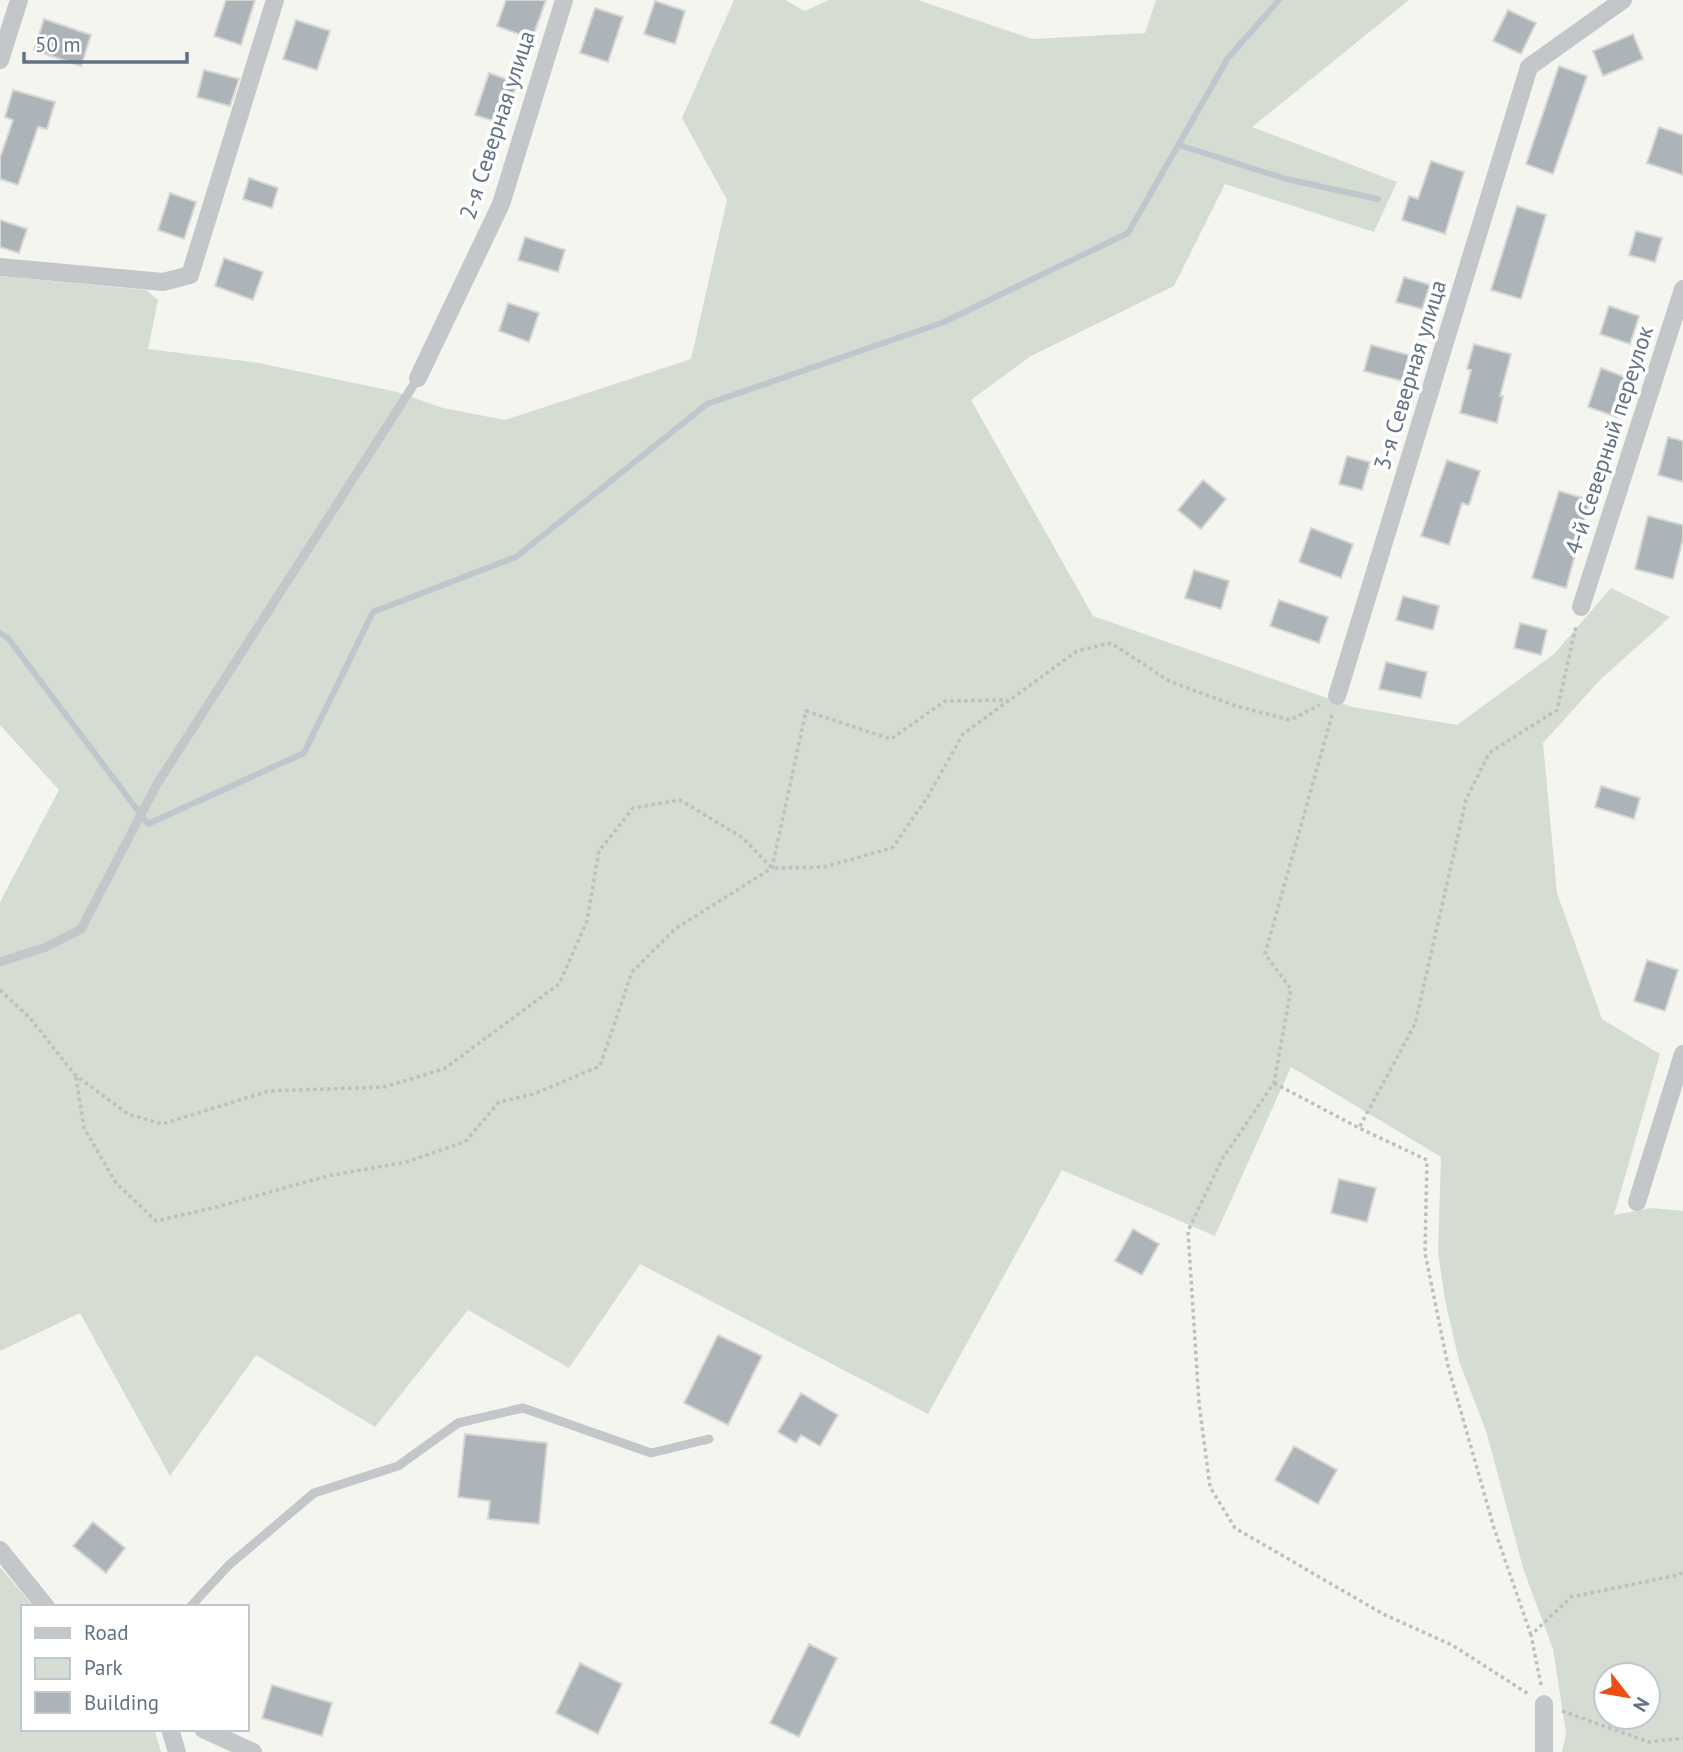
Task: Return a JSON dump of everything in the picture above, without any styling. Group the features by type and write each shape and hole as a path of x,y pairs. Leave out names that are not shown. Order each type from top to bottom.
{"street":[{"path":"0,60 19,0"},
{"path":"0,267 163,282 190,275 275,0"},
{"name":"2-я Северная улица","path":"418,378 501,204 564,0"},
{"name":"3-я Северная улица","path":"1337,696 1529,67 1623,0"},
{"name":"4-й Северный переулок","path":"1581,607 1682,292"},
{"path":"1637,1202 1683,1054"},
{"path":"0,1550 44,1605"},
{"path":"1544,1704 1544,1752"},
{"path":"171,1731 177,1752"},
{"path":"207,1731 253,1752"}],"lane":[{"path":"0,962 46,947 81,929 157,784 418,378"},
{"path":"192,1605 229,1565 314,1493 398,1466 458,1423 523,1408 651,1453 709,1439"}],"path":[{"path":"1359,1128 1415,1024 1466,800 1489,753 1557,710 1581,607"},
{"path":"75,1075 85,1128 116,1183 156,1221 327,1176 406,1162 465,1142 499,1102 534,1094 600,1066 632,972 675,929 772,868 824,867 892,848 927,798 964,734 1077,651 1111,643 1169,681 1236,706 1290,720 1337,696"},
{"path":"1337,696 1265,954 1291,989 1274,1083 1222,1159 1188,1231 1199,1403 1210,1487 1235,1528 1382,1614 1452,1645 1544,1704 1649,1742 1683,1738"},
{"path":"772,868 806,711 891,739 945,701 1009,700"},
{"path":"0,990 30,1018 75,1075 128,1114 162,1124 270,1091 384,1087 444,1069 559,984 587,921 599,851 633,808 680,800 743,838 772,868"},
{"path":"1274,1083 1427,1160 1425,1253 1448,1366 1493,1528 1531,1635 1544,1704"},
{"path":"1531,1635 1571,1597 1683,1572"}],"green space":[{"path":"734,0 785,0 805,11 829,0 918,0 1032,39 1145,33 1156,0 1409,0 1252,127 1397,182 1374,232 1225,184 1174,286 1031,356 971,400 1093,616 1353,707 1457,725 1554,654 1611,588 1670,617 1600,680 1543,743 1557,893 1602,1019 1660,1054 1614,1215 1652,1208 1683,1211 1683,1752 1562,1752 1566,1733 1553,1649 1524,1571 1486,1431 1459,1361 1445,1300 1438,1252 1441,1157 1291,1067 1215,1236 1062,1170 928,1414 640,1264 569,1368 468,1310 375,1427 256,1355 170,1476 80,1313 0,1351 0,902 59,790 0,725 0,276 146,290 158,300 148,349 259,363 397,392 443,408 505,420 691,359 727,200 682,118"},
{"path":"0,1567 32,1605 21,1605 21,1731 155,1731 161,1752 0,1752"}],"building":[{"path":"226,0 255,0 241,45 214,36"},
{"path":"506,0 546,0 532,39 497,26"},
{"path":"655,1 685,11 675,44 644,34"},
{"path":"595,8 623,17 608,62 580,53"},
{"path":"1508,10 1536,23 1521,54 1493,41"},
{"path":"44,19 91,35 81,66 34,50"},
{"path":"296,20 330,31 317,70 283,59"},
{"path":"1633,34 1643,59 1603,76 1593,51"},
{"path":"1559,66 1587,76 1553,174 1526,164"},
{"path":"204,70 239,79 230,106 197,97"},
{"path":"489,73 517,83 503,124 475,115"},
{"path":"13,90 55,102 47,129 38,127 18,185 0,179 0,158 13,120 5,117"},
{"path":"1659,127 1683,135 1683,175 1647,163"},
{"path":"1431,161 1464,172 1445,234 1402,220 1409,196 1418,199"},
{"path":"249,178 278,188 272,208 243,199"},
{"path":"170,193 196,202 184,239 158,230"},
{"path":"1517,206 1546,215 1521,299 1491,290"},
{"path":"0,220 27,229 19,253 0,247"},
{"path":"1636,231 1662,238 1655,262 1629,255"},
{"path":"525,237 565,250 558,272 518,260"},
{"path":"224,258 263,272 253,300 215,286"},
{"path":"1404,277 1430,285 1422,309 1396,302"},
{"path":"508,303 539,313 529,342 499,331"},
{"path":"1609,306 1639,316 1630,344 1600,334"},
{"path":"1474,344 1511,354 1500,396 1503,396 1497,423 1460,413 1471,370 1467,369"},
{"path":"1371,345 1409,355 1402,381 1364,371"},
{"path":"1601,368 1630,379 1617,417 1588,407"},
{"path":"1668,437 1683,441 1683,482 1658,475"},
{"path":"1347,456 1370,462 1362,490 1339,484"},
{"path":"1447,460 1480,471 1469,505 1462,503 1449,545 1421,536"},
{"path":"1203,480 1226,499 1201,529 1178,510"},
{"path":"1559,491 1590,500 1566,588 1532,578"},
{"path":"1648,516 1683,525 1683,538 1673,579 1635,569"},
{"path":"1311,528 1353,544 1341,578 1299,562"},
{"path":"1194,570 1229,581 1221,609 1185,598"},
{"path":"1403,596 1439,606 1433,630 1396,620"},
{"path":"1279,600 1328,617 1319,643 1270,626"},
{"path":"1520,623 1547,630 1541,655 1514,648"},
{"path":"1386,662 1427,672 1421,698 1379,689"},
{"path":"1601,786 1640,798 1634,819 1595,807"},
{"path":"1647,960 1678,970 1665,1011 1634,1001"},
{"path":"1339,1179 1376,1188 1367,1222 1331,1213"},
{"path":"1133,1229 1159,1244 1142,1275 1115,1261"},
{"path":"718,1335 762,1356 728,1425 684,1403"},
{"path":"801,1393 838,1415 820,1446 801,1435 796,1443 778,1432"},
{"path":"465,1434 547,1443 539,1524 488,1519 490,1501 458,1497"},
{"path":"1294,1446 1337,1470 1318,1504 1275,1480"},
{"path":"93,1522 125,1548 106,1573 73,1546"},
{"path":"809,1644 837,1658 799,1737 770,1723"},
{"path":"580,1663 622,1684 598,1734 556,1713"},
{"path":"272,1685 332,1703 322,1736 262,1718"}],"waterway":[{"path":"0,633 8,638 148,824 304,753 373,612 516,557 707,404 944,322 1128,233 1228,58 1279,0"},
{"path":"1179,145 1286,179 1378,199"}]}
